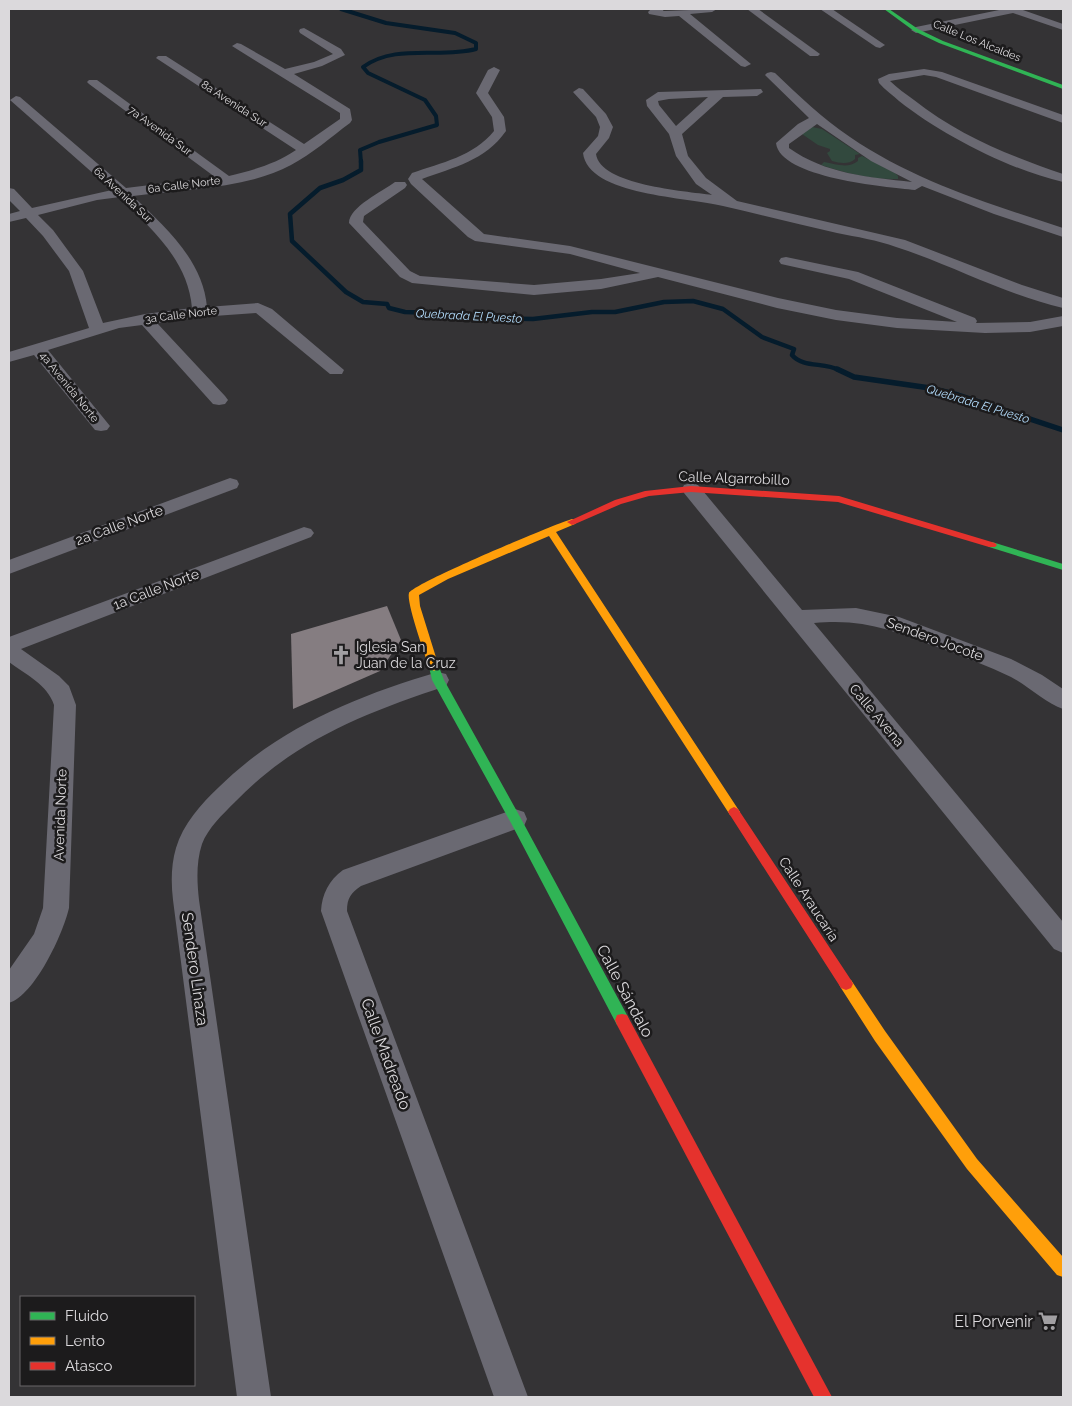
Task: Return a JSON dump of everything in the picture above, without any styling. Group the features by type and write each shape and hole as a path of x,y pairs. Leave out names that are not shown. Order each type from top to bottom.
{"street":[{"path":"653,9 659,14 712,9"},
{"path":"752,9 814,54"},
{"path":"825,9 880,45"},
{"name":"Calle Los Alcaldes","path":"886,9 916,30 971,55 1063,87"},
{"path":"916,30 1012,10 1063,26"},
{"path":"681,12 745,64"},
{"path":"237,46 284,73 318,64 339,55 337,51 304,30"},
{"name":"8a Avenida Sur","path":"162,58 305,150"},
{"path":"494,70 482,94 498,117 500,131 494,142 478,152 416,176 416,182 473,234 480,238 570,250 777,303 836,315 896,323 985,328 1030,327 1062,318"},
{"path":"1063,119 931,72 884,79 885,83 917,108 952,131 982,146 1063,178"},
{"name":"6a Calle Norte","path":"9,218 28,212 122,192 227,180 261,172 287,162 346,120 346,112 284,73"},
{"path":"771,76 818,119 875,158 934,188 1063,233"},
{"name":"7a Avenida Sur","path":"93,82 227,180"},
{"path":"578,92 604,118 607,125 606,132 588,153 589,161 593,168 612,179 625,184 732,204 900,243 1016,288 1063,303"},
{"path":"732,204 701,181 682,156 674,133 654,106 652,100 658,96 669,95 757,92"},
{"path":"674,133 720,93"},
{"name":"6a Avenida Sur","path":"16,100 122,192 168,238 185,263 198,290 200,312"},
{"path":"818,119 802,127 782,143 782,150 791,157 833,173 855,178 934,188"},
{"path":"400,185 359,213 356,217 356,223 405,274 418,280 534,290 601,284 661,274"},
{"path":"9,192 48,233 76,271 97,329"},
{"path":"786,260 877,282 985,328"},
{"path":"1016,288 1062,318"},
{"name":"3a Calle Norte","path":"9,358 97,329 200,312 258,308 266,312 336,370"},
{"path":"145,320 219,400"},
{"name":"4a Avenida Norte","path":"37,348 101,426"},
{"name":"2a Calle Norte","path":"9,567 230,484"},
{"name":"Calle Algarrobillo","path":"414,594 425,586 618,502 648,493 691,489 839,500 1063,567"},
{"name":"Calle Avena","path":"691,489 1063,941"},
{"name":"Calle Araucaría","path":"550,530 880,1036 972,1164 1063,1269"},
{"name":"1a Calle Norte","path":"9,645 304,533"},
{"name":"Calle Sándalo","path":"414,594 415,606 438,680 515,819 823,1397"},
{"name":"Sendero Jocote","path":"796,618 838,614 863,615 891,622 982,656 1048,688 1063,700"},
{"name":"Avenida Norte","path":"9,651 51,682 61,692 64,705 56,908 53,924 47,940 9,991"},
{"name":"Sendero Linaza","path":"254,1397 185,890 186,853 200,822 234,786 273,753 310,730 376,700 438,680"},
{"name":"Calle Madreado","path":"511,1397 334,911 334,897 341,885 352,878 515,819"}],"green space":[{"path":"812,127 822,129 860,154 855,155 855,159 847,163 832,161 827,153 830,149 818,145 802,134"},
{"path":"862,156 895,173 898,179 859,175 821,165 824,162 850,165 858,161 858,158"}],"building":[{"name":"Iglesia San Juan de la Cruz","path":"387,606 401,640 380,671 293,709 291,634"}],"waterway":[{"name":"Quebrada El Puesto","path":"341,9 386,23 455,33 476,43 476,49 462,52 389,55 363,67 368,73 425,100 436,116 437,125 379,142 360,150 361,163"},
{"name":"Quebrada El Puesto","path":"361,163 361,170 343,180 320,188 290,214 292,241 346,292 363,302 387,304 389,308 405,312 437,313 469,318 533,319 592,312 615,312 664,302 693,301 723,309 762,337 794,349 792,355 802,362 839,370"},
{"name":"Quebrada El Puesto","path":"837,369 854,377 930,388 958,395 1063,430"}],"traffic: fast":[{"path":"886,9 916,30 941,42 1063,87"},
{"path":"992,545 1063,567"},
{"path":"434,667 438,680 515,819 622,1020"}],"traffic: slow":[{"path":"434,667 415,606 414,594 425,586 444,577 572,522"},
{"path":"550,530 734,812"},
{"path":"846,984 880,1036 972,1164 1063,1269"}],"traffic: jam":[{"path":"572,522 618,502 648,493 691,489 839,499 992,545"},
{"path":"734,812 846,984"},
{"path":"622,1020 823,1397"}],"place":[{"name":"Iglesia San Juan de la Cruz","path":"341,655"},
{"name":"El Porvenir","path":"1048,1321"}]}
